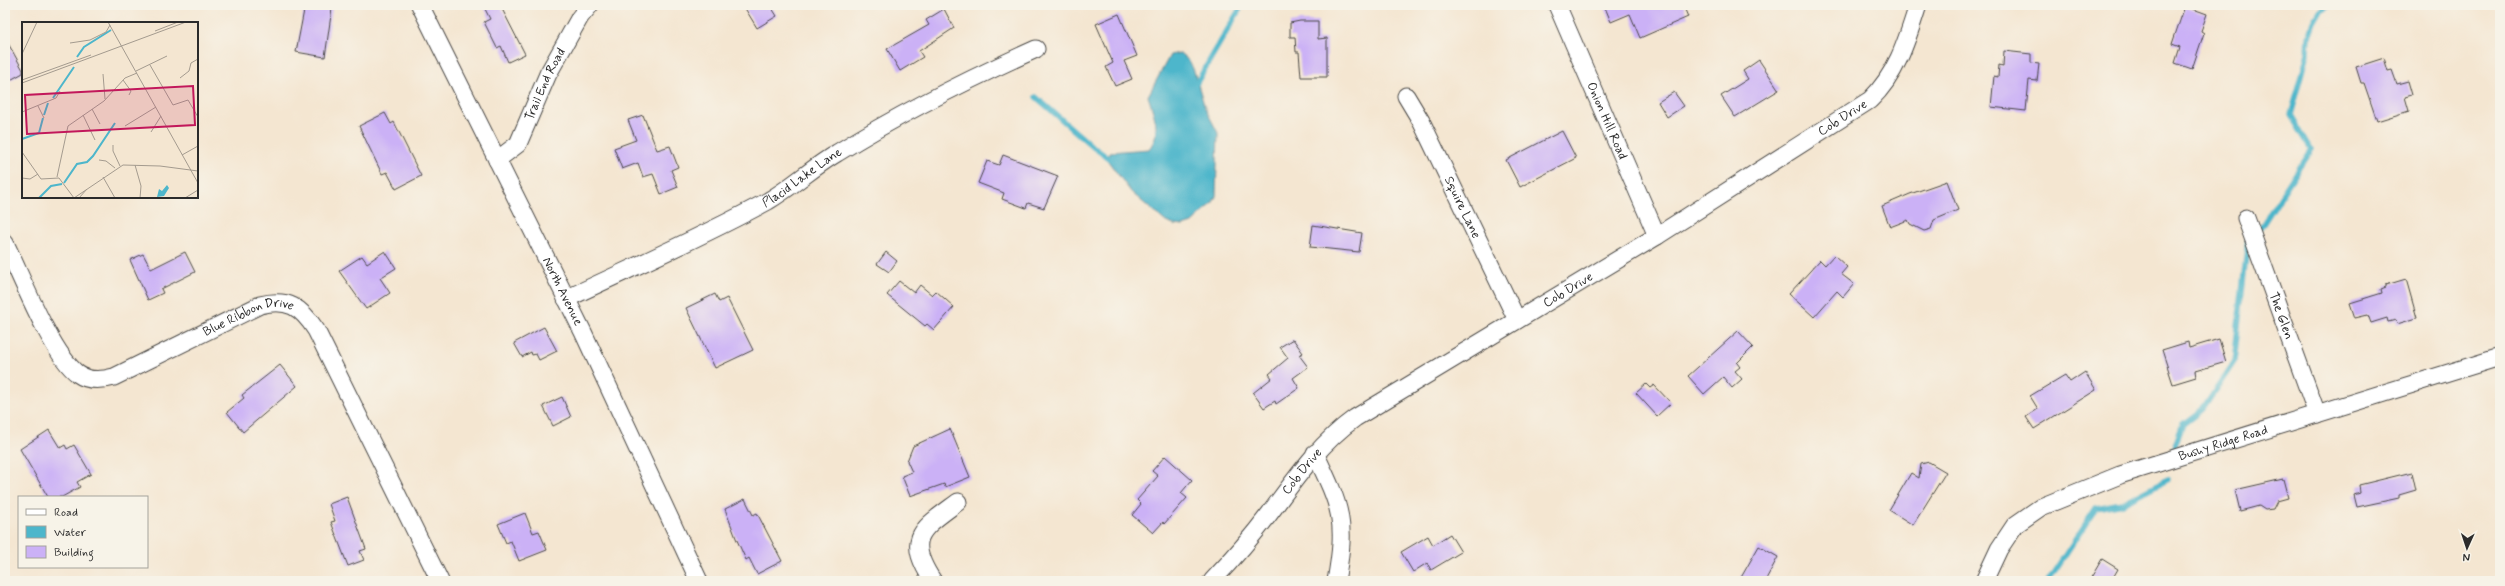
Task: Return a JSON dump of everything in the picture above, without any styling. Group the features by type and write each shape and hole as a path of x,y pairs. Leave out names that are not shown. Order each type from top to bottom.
{"street":[{"name":"North Avenue","path":"420,5 566,299 699,581"},
{"name":"Trail End Road","path":"497,160 518,144 548,74 574,28 590,5"},
{"name":"Onion Hill Road","path":"1557,5 1657,236"},
{"name":"Cob Drive","path":"1212,581 1255,533 1327,440 1359,416 1657,236 1870,100 1883,87 1894,72 1918,5"},
{"name":"Placid Lake Lane","path":"566,299 763,204 791,187 835,154 883,125 963,81 1036,49"},
{"name":"Squire Lane","path":"1406,96 1421,121 1517,320"},
{"name":"The Glen","path":"2247,221 2317,414"},
{"name":"Blue Ribbon Drive","path":"5,242 54,343 64,359 84,378 95,380 114,377 260,305 279,302 299,309 316,330 440,581"},
{"name":"Bushy Ridge Road","path":"1984,581 1999,549 2015,526 2041,507 2120,475 2500,357"},
{"path":"1315,454 1336,498 1342,524 1336,581"},
{"path":"933,581 922,564 918,551 919,540 925,526 958,502"}],"water":[{"path":"1180,53 1190,62 1205,108 1218,133 1216,196 1212,204 1192,223 1183,226 1166,222 1131,192 1108,161 1109,152 1149,149 1153,143 1156,123 1148,96 1170,55"}],"building":[{"path":"305,5 332,8 325,57 296,52"},
{"path":"483,5 500,5 525,54 508,62 501,46 497,48 484,22 490,19"},
{"path":"743,5 770,5 777,16 757,28"},
{"path":"1604,5 1683,5 1688,17 1640,38 1630,14 1611,22"},
{"path":"2185,6 2207,14 2201,31 2204,33 2192,69 2175,63 2180,47 2172,44"},
{"path":"944,9 954,28 919,51 923,57 900,71 887,49 929,25 926,20"},
{"path":"1119,14 1137,56 1124,61 1132,79 1115,86 1106,67 1113,63 1096,24"},
{"path":"1300,21 1318,21 1318,39 1327,38 1327,77 1301,77 1299,52 1296,52 1295,37 1290,37 1290,23"},
{"path":"5,38 22,68 22,74 5,83"},
{"path":"2004,51 2031,54 2031,63 2039,64 2037,81 2029,80 2026,111 1991,107 1994,76 1998,77 1999,65 2003,66"},
{"path":"2384,58 2388,71 2392,70 2397,84 2408,81 2412,95 2405,97 2409,111 2377,121 2364,83 2361,83 2356,67"},
{"path":"1759,60 1779,90 1735,117 1721,96 1748,79 1743,71"},
{"path":"1674,92 1684,106 1667,117 1658,102"},
{"path":"385,113 391,124 394,122 421,176 396,189 387,172 382,174 359,126"},
{"path":"643,115 657,150 670,146 678,167 671,170 678,187 661,194 653,174 643,177 638,163 622,169 614,148 636,140 628,120"},
{"path":"1562,131 1576,158 1520,187 1506,160"},
{"path":"1003,155 1058,176 1044,208 1028,203 1026,208 1002,199 1004,193 978,183 987,161 999,165"},
{"path":"1947,181 1958,210 1934,220 1931,229 1924,231 1910,224 1908,220 1890,227 1882,206"},
{"path":"1313,225 1362,233 1359,252 1310,247"},
{"path":"385,251 396,268 380,278 390,293 366,309 339,271 362,256 367,263"},
{"path":"185,252 195,272 161,289 163,293 148,300 130,260 143,254 151,269"},
{"path":"886,252 897,261 889,272 877,264"},
{"path":"1834,255 1847,267 1841,274 1854,284 1843,297 1837,291 1814,317 1789,294 1820,260 1825,265"},
{"path":"2406,279 2417,318 2397,324 2396,320 2388,322 2387,318 2371,323 2368,315 2355,318 2350,303 2382,293 2381,289 2386,287 2386,285"},
{"path":"899,281 914,293 920,285 932,295 936,291 954,307 934,330 927,324 925,326 887,295"},
{"path":"715,294 719,302 727,298 753,350 715,368 686,308"},
{"path":"544,327 557,351 539,360 536,354 532,355 531,352 522,357 514,343"},
{"path":"1738,331 1753,347 1737,363 1740,367 1735,371 1742,379 1732,388 1723,377 1704,394 1688,376"},
{"path":"1293,339 1303,353 1299,355 1308,367 1293,378 1299,388 1276,404 1275,401 1264,408 1253,393 1272,378 1269,374 1288,358 1280,347"},
{"path":"2219,339 2226,362 2195,371 2196,377 2173,384 2162,350 2188,342 2189,348"},
{"path":"280,365 297,386 243,432 227,412 244,398 242,395"},
{"path":"2085,372 2096,390 2034,429 2026,417 2038,409 2030,396 2065,375 2070,382"},
{"path":"1646,384 1650,388 1654,385 1671,403 1657,416 1636,393"},
{"path":"562,397 571,417 553,426 543,406"},
{"path":"950,429 970,477 945,487 944,484 910,496 902,476 912,472 907,461 913,446"},
{"path":"49,430 60,448 65,445 67,449 74,445 91,474 77,482 80,487 64,496 47,496 20,449"},
{"path":"1165,456 1192,480 1181,493 1187,498 1164,524 1163,522 1153,533 1132,515 1141,504 1137,500 1158,476 1152,471"},
{"path":"1929,462 1946,472 1913,525 1889,510 1911,473 1919,478 1921,464"},
{"path":"2412,472 2416,490 2399,495 2399,498 2357,507 2354,495 2360,493 2359,485"},
{"path":"2283,479 2288,498 2277,501 2273,509 2265,510 2259,506 2240,511 2235,490"},
{"path":"347,497 366,549 360,551 364,560 348,566 331,522 335,521 329,504"},
{"path":"745,499 753,515 757,513 782,561 757,574 749,558 746,560 725,509"},
{"path":"525,513 533,533 539,531 547,550 519,561 511,541 506,543 498,524"},
{"path":"1450,534 1461,552 1431,570 1427,563 1413,572 1401,552 1428,536 1433,545"},
{"path":"1759,546 1778,557 1765,581 1739,581"},
{"path":"2102,559 2118,569 2111,581 2089,581"}],"waterway":[{"path":"1193,89 1242,5"},
{"path":"2254,233 2263,224 2311,149 2291,115 2308,54 2309,36 2314,22 2321,10 2330,5"},
{"path":"1036,97 1093,147 1114,162"},
{"path":"2173,451 2183,424 2203,409 2234,362 2248,239"},
{"path":"2048,581 2096,508 2122,503 2168,479"}]}
